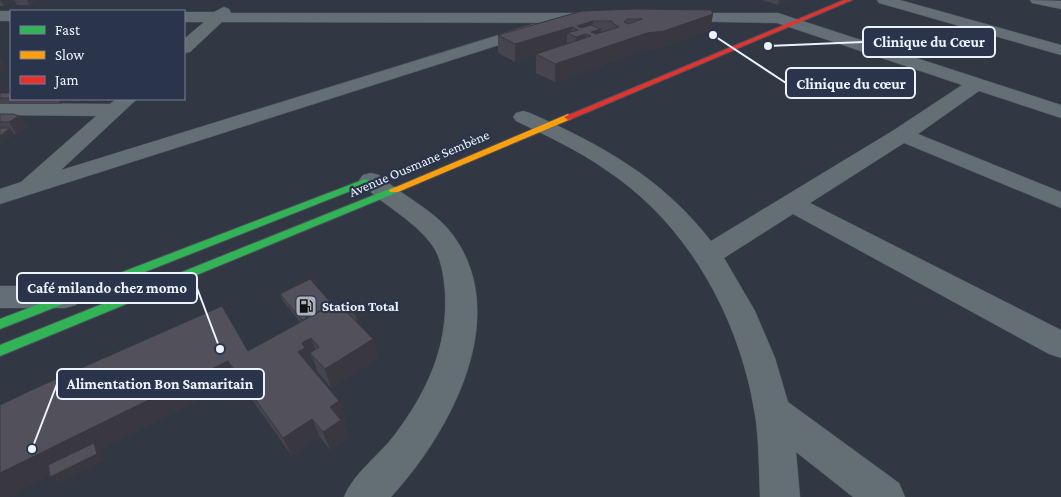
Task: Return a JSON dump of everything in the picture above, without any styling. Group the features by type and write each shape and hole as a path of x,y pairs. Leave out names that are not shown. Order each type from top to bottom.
{"main road":[{"name":"Avenue Ousmane Sembène","path":"733,35 786,21 821,0"},
{"name":"Avenue Ousmane Sembène","path":"0,351 379,183 531,119 786,21 849,0"},
{"name":"Avenue Ousmane Sembène","path":"0,324 379,183"}],"street":[{"path":"185,31 220,0"},
{"path":"185,47 236,0"},
{"path":"884,0 1061,50"},
{"path":"1037,0 1061,5"},
{"path":"527,5 546,18"},
{"path":"185,17 614,18"},
{"path":"0,197 538,27 546,18"},
{"path":"662,18 786,21 1061,112"},
{"path":"709,255 902,135 977,84"},
{"path":"0,213 26,190 110,104"},
{"path":"0,110 110,104"},
{"path":"0,193 110,104"},
{"path":"531,119 606,158 664,203 709,255 738,306 758,355 773,412 780,497"},
{"path":"902,135 1061,201"},
{"path":"364,497 416,437 445,387 460,342 463,302 456,268 442,239 379,183"},
{"path":"793,204 1061,345"},
{"path":"0,297 66,298"},
{"path":"773,412 885,497"}],"building":[{"path":"635,9 711,10 713,14 664,31 647,33 555,64 536,54 591,36 586,34 576,37 567,33 578,30 572,27 515,44 498,35 582,11","holes":["627,19 642,19 628,24 624,22","593,21 612,21 619,27 596,34 591,32 601,29 591,25 581,28 577,26"]},
{"path":"0,93 10,93 10,98 0,98"},
{"path":"0,114 19,116 9,122 0,122"},
{"path":"0,128 10,128 0,136"},
{"path":"310,279 332,304 302,320 280,294"},
{"path":"337,302 373,339 325,369 310,353 319,347 311,338 302,343 305,348 298,352 339,401 330,407 341,420 323,432 312,419 283,438 228,361 0,473 0,405 222,306 248,351"},
{"path":"360,302 365,305 355,314 349,310"},
{"path":"94,443 97,454 50,477 48,465"}],"traffic: fast":[{"path":"0,324 365,182"},
{"path":"0,351 394,190"}],"traffic: slow":[{"path":"394,190 568,117"}],"traffic: jam":[{"path":"568,117 849,0"}],"place":[{"name":"Clinique du cœur","path":"713,35"},
{"name":"Clinique du Cœur","path":"768,46"},
{"name":"Station Total","path":"306,306"},
{"name":"Café milando chez momo","path":"220,349"},
{"name":"Alimentation Bon Samaritain","path":"32,449"}]}
